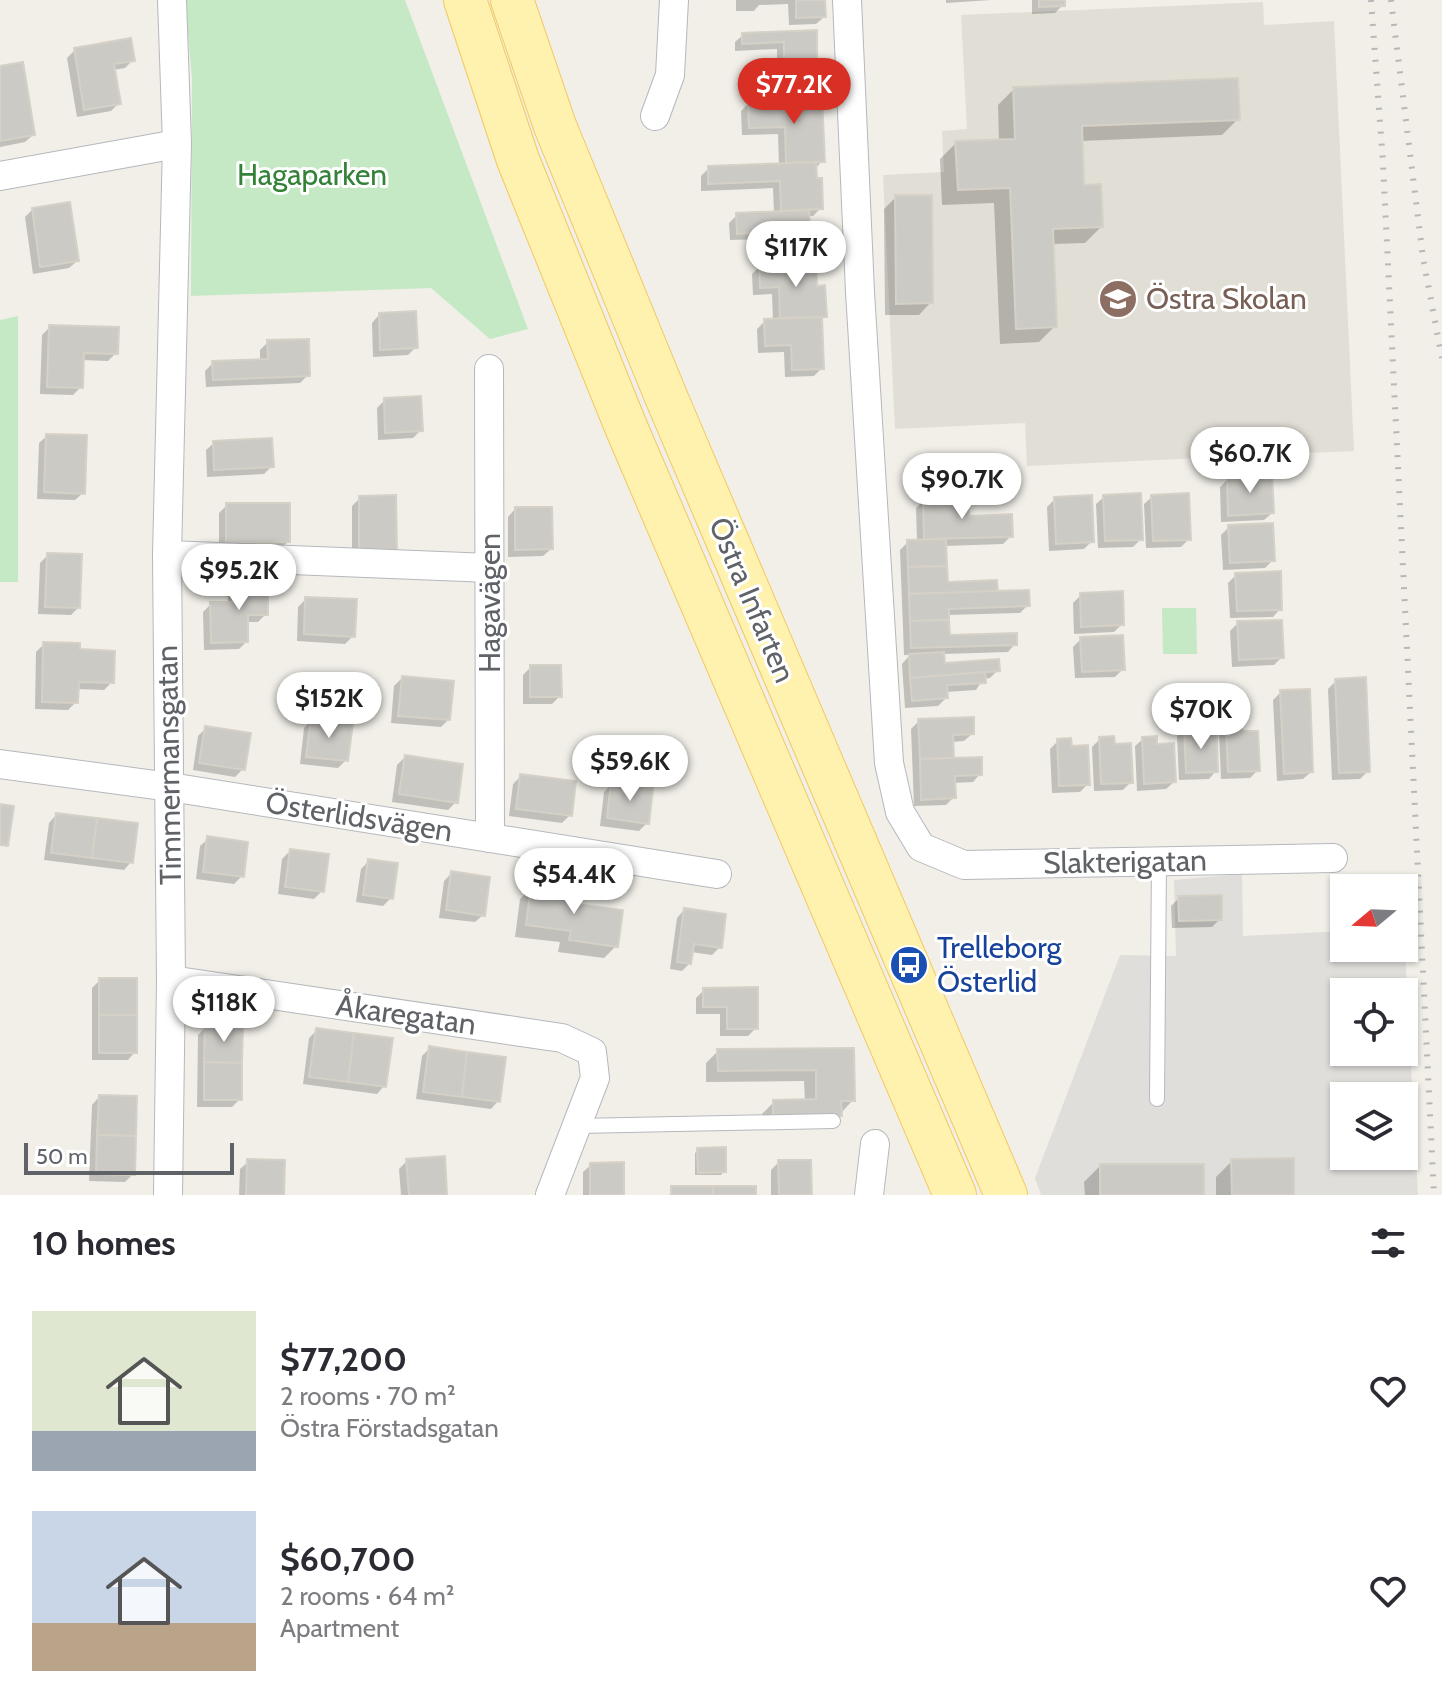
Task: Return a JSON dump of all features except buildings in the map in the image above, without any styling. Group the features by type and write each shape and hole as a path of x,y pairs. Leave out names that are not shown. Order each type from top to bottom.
{"main road":[{"name":"Östra Infarten","path":"465,0 518,160 626,427 955,1195"},
{"name":"Östra Infarten","path":"512,0 555,126 667,399 1006,1195"}],"street":[{"name":"Timmermansgatan","path":"168,1195 171,980 167,555 177,144 172,0"},
{"path":"655,116 670,75 674,0"},
{"name":"Slakterigatan","path":"847,0 861,307 889,763 900,812 921,847 964,865 1333,858"},
{"path":"0,176 177,144"},
{"name":"Hagavägen","path":"489,369 490,838"},
{"path":"167,555 490,568"},
{"name":"Österlidsvägen","path":"0,764 170,787 717,874"},
{"name":"Åkaregatan","path":"171,980 562,1038 592,1052 595,1078 577,1126"},
{"path":"550,1195 577,1126"},
{"path":"869,1195 875,1144"}],"lane":[{"path":"1157,1099 1159,861"},
{"path":"577,1126 833,1121"}],"shaded area":[{"name":"Östra Skolan","path":"1263,2 1264,25 1334,21 1354,451 1027,466 1025,423 895,429 883,175 944,172 942,131 967,129 961,15"},
{"path":"1242,874 1243,936 1330,932 1330,962 1406,962 1406,978 1330,978 1330,1066 1411,1066 1412,1082 1330,1082 1330,1170 1417,1170 1418,1195 1041,1195 1035,1178 1120,955 1176,956 1174,880"}],"green space":[{"name":"Hagaparken","path":"185,0 405,0 528,329 490,339 431,288 191,296 192,78"},
{"path":"18,316 18,582 0,582 0,320"},
{"path":"1162,608 1196,608 1197,654 1163,654"}],"railway":[{"path":"1371,0 1383,163 1434,1195"},
{"path":"1391,0 1423,258 1442,358"}],"place":[{"name":"Östra Skolan","path":"1118,299"},
{"name":"Trelleborg Österlid","path":"909,965"}]}
